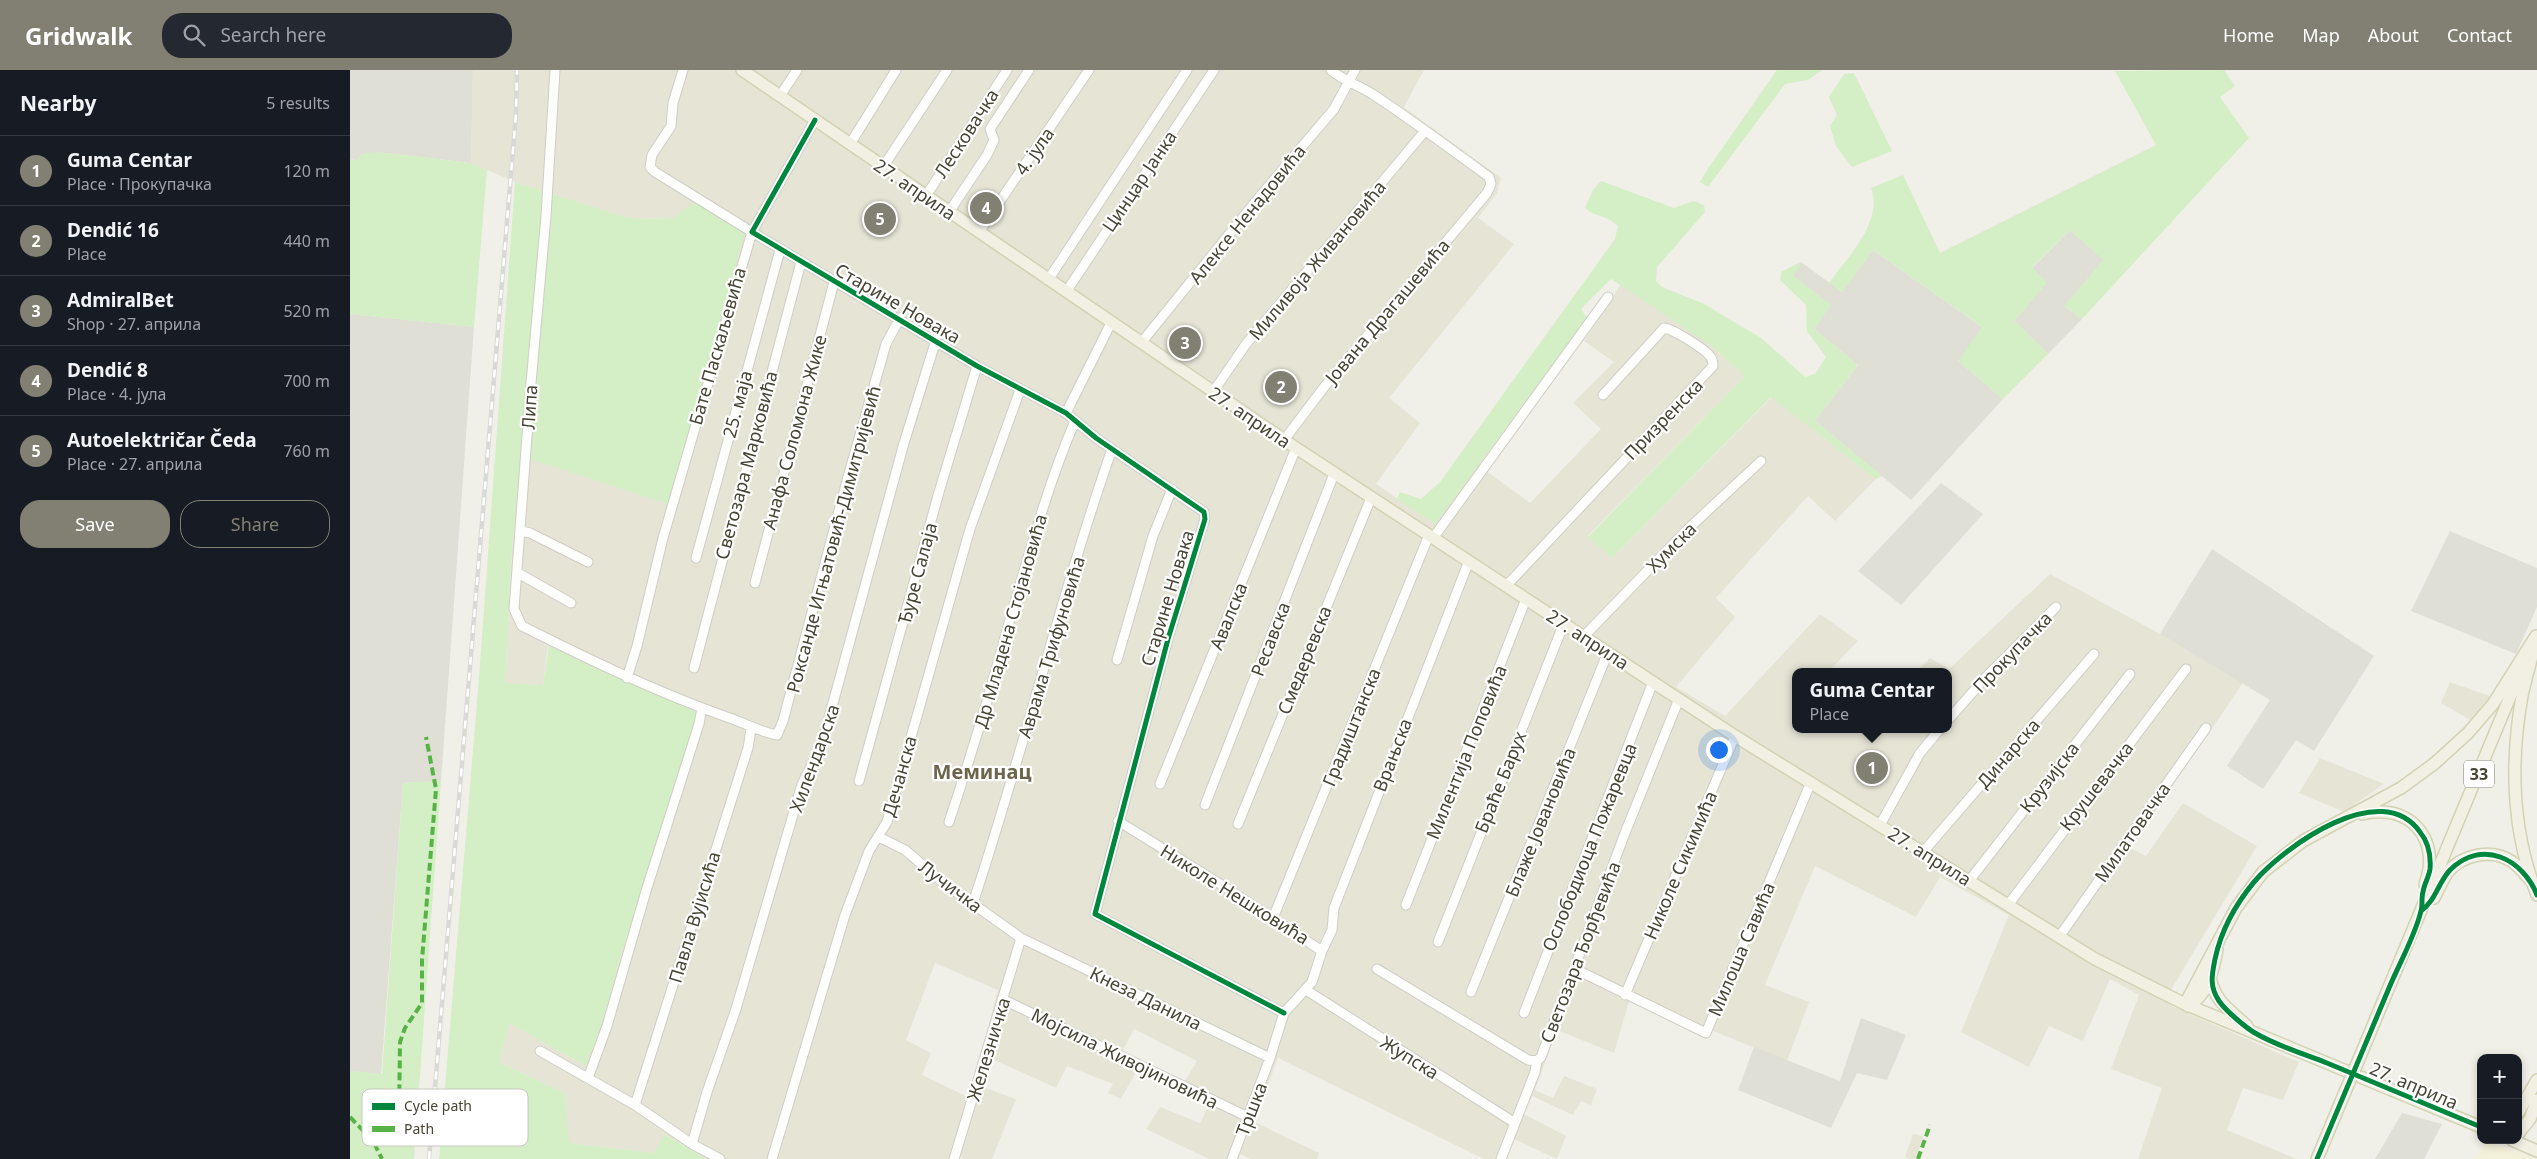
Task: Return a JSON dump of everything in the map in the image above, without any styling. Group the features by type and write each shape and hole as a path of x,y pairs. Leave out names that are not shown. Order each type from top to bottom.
{"main road":[{"name":"27. априла","path":"745,71 1334,474 1735,736 2059,937 2116,970 2186,1005 2477,1125"},
{"path":"2186,1005 2236,908 2254,882 2296,845 2418,776 2468,733 2500,693 2536,635"},
{"path":"2536,635 2517,725 2514,773 2516,813 2532,882 2537,895"},
{"name":"33","path":"2317,1159 2536,635"},
{"path":"2348,817 2388,811 2405,817 2421,832 2428,849 2430,861 2429,873 2423,891 2421,911"},
{"path":"2421,911 2431,903 2450,870 2472,856 2491,855 2508,859 2532,882"},
{"path":"2186,1005 2201,996 2210,977 2219,941"},
{"path":"2210,977 2214,993 2221,1004 2254,1033"},
{"path":"2522,1106 2537,1080"},
{"path":"2536,1104 2537,1129"},
{"path":"2522,1129 2536,1104"},
{"path":"2521,1144 2537,1151"}],"street":[{"name":"Липа","path":"555,70 546,216 514,609 522,626 627,678 737,721 751,729"},
{"path":"683,70 673,103 671,126 652,155 650,167 654,172 752,232"},
{"path":"780,96 796,70"},
{"path":"850,144 896,70"},
{"path":"883,167 947,70"},
{"name":"Лесковачка","path":"926,196 1007,70"},
{"path":"949,212 994,140 990,129 1029,70"},
{"name":"4. јула","path":"979,232 1089,70"},
{"path":"1048,280 1187,70"},
{"name":"Цинцар Јанка","path":"1066,292 1214,70"},
{"path":"1331,70 1373,94 1425,131"},
{"name":"Алексе Ненадовића","path":"1141,343 1256,201 1334,109 1355,70"},
{"name":"Бате Паскаљевића","path":"627,678 637,646 663,538 752,232 815,120"},
{"name":"Јована Драгашевића","path":"1284,440 1325,386 1487,193 1491,184 1489,176 1425,131"},
{"name":"Миливоја Живановића","path":"1213,392 1246,344 1425,131"},
{"name":"Старине Новака","path":"752,232 834,282 900,318 977,366 1066,413 1112,449 1204,512 1205,519 1168,639 1118,821 1095,914 1284,1013"},
{"name":"25. маја","path":"696,558 780,250"},
{"name":"Светозара Марковића","path":"694,668 801,262"},
{"name":"Анафа Соломона Жике","path":"755,583 834,282"},
{"name":"Градиштанска","path":"1273,918 1431,537 1608,297"},
{"name":"Роксанде Игњатовић-Димитријевић","path":"751,729 777,735 780,730 886,344 900,318"},
{"path":"1066,413 1111,323"},
{"name":"Призренска","path":"1506,586 1713,366 1712,360 1709,354 1664,328 1603,395"},
{"name":"Хилендарска","path":"692,1144 707,1092 736,1009 802,784 814,766 824,738 904,443 936,340"},
{"name":"Ђуре Салаја","path":"859,781 939,492 977,366"},
{"name":"Дечанска","path":"772,1159 845,915 864,862 887,822 970,529 1020,390"},
{"name":"Др Младена Стојановића","path":"948,822 972,754 1034,536 1062,451 1075,421"},
{"name":"Авалска","path":"1160,784 1296,448"},
{"name":"Аврама Трифуновића","path":"973,903 997,832 1056,628 1112,449"},
{"name":"Хумска","path":"1584,636 1688,529 1761,461"},
{"name":"Ресавска","path":"1206,805 1334,474"},
{"path":"1117,660 1153,536 1172,489"},
{"name":"Смедеревска","path":"1238,824 1371,498"},
{"path":"521,531 530,533 588,562"},
{"name":"Врањска","path":"1322,951 1332,930 1334,908 1469,561"},
{"path":"518,573 571,603"},
{"name":"Милентија Поповића","path":"1406,904 1526,599"},
{"name":"Прокупачка","path":"1952,715 1987,676 2056,607"},
{"name":"Браће Барух","path":"1438,942 1484,820 1564,623"},
{"name":"Блаже Јовановића","path":"1471,992 1608,652"},
{"name":"Динарска","path":"1923,852 2094,654"},
{"name":"Крушевачка","path":"2008,905 2186,669"},
{"name":"Крузијска","path":"1969,881 2130,674"},
{"name":"Ослободиоца Пожаревца","path":"1524,1012 1653,682"},
{"name":"Светозара Ђорђевића","path":"1378,969 1528,1060 1537,1061 1541,1057 1625,833 1679,699"},
{"path":"588,1078 607,1026 646,890 699,724 702,708"},
{"name":"Милатовачка","path":"2059,937 2206,728"},
{"name":"Павла Вујисића","path":"635,1105 748,748 751,729"},
{"path":"1880,825 1920,753 1937,733"},
{"name":"Николе Сикимића","path":"1624,995 1735,736"},
{"name":"Милоша Савића","path":"1624,995 1706,1033 1811,782"},
{"name":"Николе Нешковића","path":"1118,821 1322,951 1318,970 1306,990 1284,1013 1270,1058"},
{"name":"Лучичка","path":"879,837 905,850 945,884 1021,938"},
{"name":"Железничка","path":"954,1159 1021,938"},
{"name":"Кнеза Данила","path":"1021,938 1270,1058"},
{"path":"1575,969 1624,995"},
{"name":"Жупска","path":"1306,990 1515,1123"},
{"name":"Мојсила Живојиновића","path":"1002,999 1248,1117"},
{"path":"540,1051 635,1105 692,1144 720,1159"},
{"name":"Тршка","path":"1232,1159 1270,1058"},
{"path":"1501,1159 1535,1072 1537,1061"}],"shaded area":[{"path":"350,70 473,70 471,163 378,152 356,160 350,159"},
{"path":"473,70 1424,70 1404,107 1501,178 1497,193 1478,218 1514,244 1389,398 1420,423 1376,484 1435,524 1477,464 1530,503 1601,429 1573,403 1614,362 1584,341 1621,284 1710,345 1745,376 1588,536 1612,558 1772,397 1876,479 1835,521 1808,496 1716,598 1735,617 1676,687 1725,716 1820,614 1858,641 1832,668 1792,668 1792,733 1952,733 1952,668 1950,668 2050,574 2160,634 2243,683 2130,848 2146,856 2183,803 2257,846 2171,990 2172,1006 2299,1062 2283,1100 2243,1088 2227,1130 2297,1159 2138,1159 2162,1088 2111,1069 2139,995 2110,979 2083,1041 2049,1026 2029,1067 1961,1032 2009,915 1940,877 1916,917 1815,866 1765,985 1809,1002 1787,1061 1694,1023 1631,994 1614,1053 1557,1030 1535,1090 1553,1098 1564,1076 1597,1089 1591,1105 1581,1101 1573,1115 1532,1096 1524,1114 1566,1136 1557,1159 1514,1139 1507,1159 1484,1159 1278,1058 1254,1122 1319,1153 1317,1159 1251,1159 1240,1154 1239,1159 1209,1159 1146,1129 1160,1107 1200,1123 1210,1103 1181,1088 1197,1061 1134,1029 1122,1052 1138,1068 1121,1099 1108,1093 1113,1084 1067,1066 1056,1088 981,1054 998,990 935,963 906,1040 931,1053 922,1075 970,1098 974,1084 1016,1099 992,1159 965,1159 952,1154 950,1159 706,1159 664,1134 655,1153 568,1143 564,1092 499,1063 509,1023 586,1066 603,1023 620,958 696,722 695,712 548,646 543,685 505,684 512,549 521,455 672,219 629,218 515,182 471,163"},
{"path":"2070,230 2104,260 2064,306 2082,319 2048,354 2014,321 2046,283 2032,268"},
{"path":"1873,250 1983,328 1958,361 2003,399 1911,500 1815,421 1858,365 1814,329 1830,305 1793,276 1801,262 1842,292"},
{"path":"350,314 474,327 441,781 403,783 381,1074 350,1071"},
{"path":"1941,483 1983,514 1901,605 1858,571"},
{"path":"2450,531 2537,568 2537,607 2516,654 2411,611"},
{"path":"2212,549 2374,656 2314,751 2296,740 2263,789 2227,766 2270,700 2160,634"},
{"path":"1930,658 1947,668 1920,668"},
{"path":"2450,682 2492,697 2474,722 2441,703"},
{"path":"2320,758 2384,784 2344,812 2299,793"},
{"path":"1861,1018 1906,1035 1887,1080 1857,1073 1831,1128 1738,1090 1754,1047 1840,1081"},
{"path":"2402,1113 2442,1124 2424,1159 2375,1159"},
{"path":"1913,1134 1923,1136 1916,1159 1910,1159 1905,1157"},
{"path":"2483,1144 2494,1144 2537,1159 2475,1159"}],"green space":[{"path":"1777,70 1822,70 1808,80 1785,84 1708,187 1700,182 1707,170"},
{"path":"2224,70 2235,86 2220,97 2249,138 2082,319 2064,306 2103,260 2070,230 2032,267 2047,283 2014,321 2048,354 2003,399 1958,361 1982,327 1873,250 1842,292 1829,283 1854,250 1868,226 1874,201 1871,188 1903,175 1940,253 2156,145 2115,71"},
{"path":"1854,73 1892,151 1852,167 1836,146 1830,126 1837,115 1829,97 1844,74"},
{"path":"378,152 471,163 487,170 474,327 350,314 350,159 356,160 362,154"},
{"path":"1601,181 1674,208 1693,201 1704,205 1705,212 1657,267 1656,281 1662,287 1704,304 1761,338 1805,377 1815,374 1826,357 1807,331 1806,305 1780,280 1781,272 1801,262 1794,276 1831,305 1814,329 1858,365 1815,421 1882,476 1876,479 1771,397 1612,558 1588,537 1745,376 1710,345 1611,279 1581,309 1587,318 1435,524 1397,499 1400,492 1421,499 1440,482 1615,239 1618,226 1609,219 1594,214 1585,208 1593,190"},
{"path":"515,182 629,218 672,219 694,202 745,232 668,504 521,456 512,549 505,683 543,685 549,646 695,711 696,722 620,958 603,1023 586,1066 509,1023 499,1063 564,1092 569,1143 654,1153 664,1134 706,1159 439,1159 440,1146 528,1146 528,1089 445,1089 479,678"},
{"path":"441,781 419,1089 362,1089 362,1146 415,1146 414,1159 350,1159 350,1071 382,1074 403,783"}],"railway":[{"path":"435,1089 516,114 517,70"},
{"path":"429,1159 430,1146"}],"marked path":[{"path":"399,1089 400,1042 405,1028 422,1003 422,960 436,789 426,737"},
{"path":"350,1117 362,1130"},
{"path":"1918,1159 1930,1125"},
{"path":"376,1146 382,1159"}],"cycle path":[{"path":"815,120 752,232 977,366 1066,413 1096,438 1204,512 1205,519 1168,639 1095,914 1284,1013"},
{"path":"2382,812 2403,817 2420,832 2427,845 2430,869 2422,897 2422,909 2415,930 2353,1074 2281,1046 2263,1038 2246,1027 2222,1005 2216,996 2212,980 2213,970 2221,938 2235,909 2254,882 2268,867 2310,836 2334,823 2359,814 2382,812"},
{"path":"2421,911 2434,897 2450,870 2462,860 2475,855 2488,854 2512,863 2531,882 2537,895"},
{"path":"2317,1159 2353,1074"},
{"path":"2353,1074 2477,1125"}],"place":[{"name":"Dendić 8","path":"986,208"},
{"name":"Autoelektričar Čeda","path":"880,219"},
{"name":"AdmiralBet","path":"1185,343"},
{"name":"Dendić 16","path":"1281,387"},
{"name":"Guma Centar","path":"1872,768"}],"district":[{"name":"Меминац","path":"982,771"}]}
